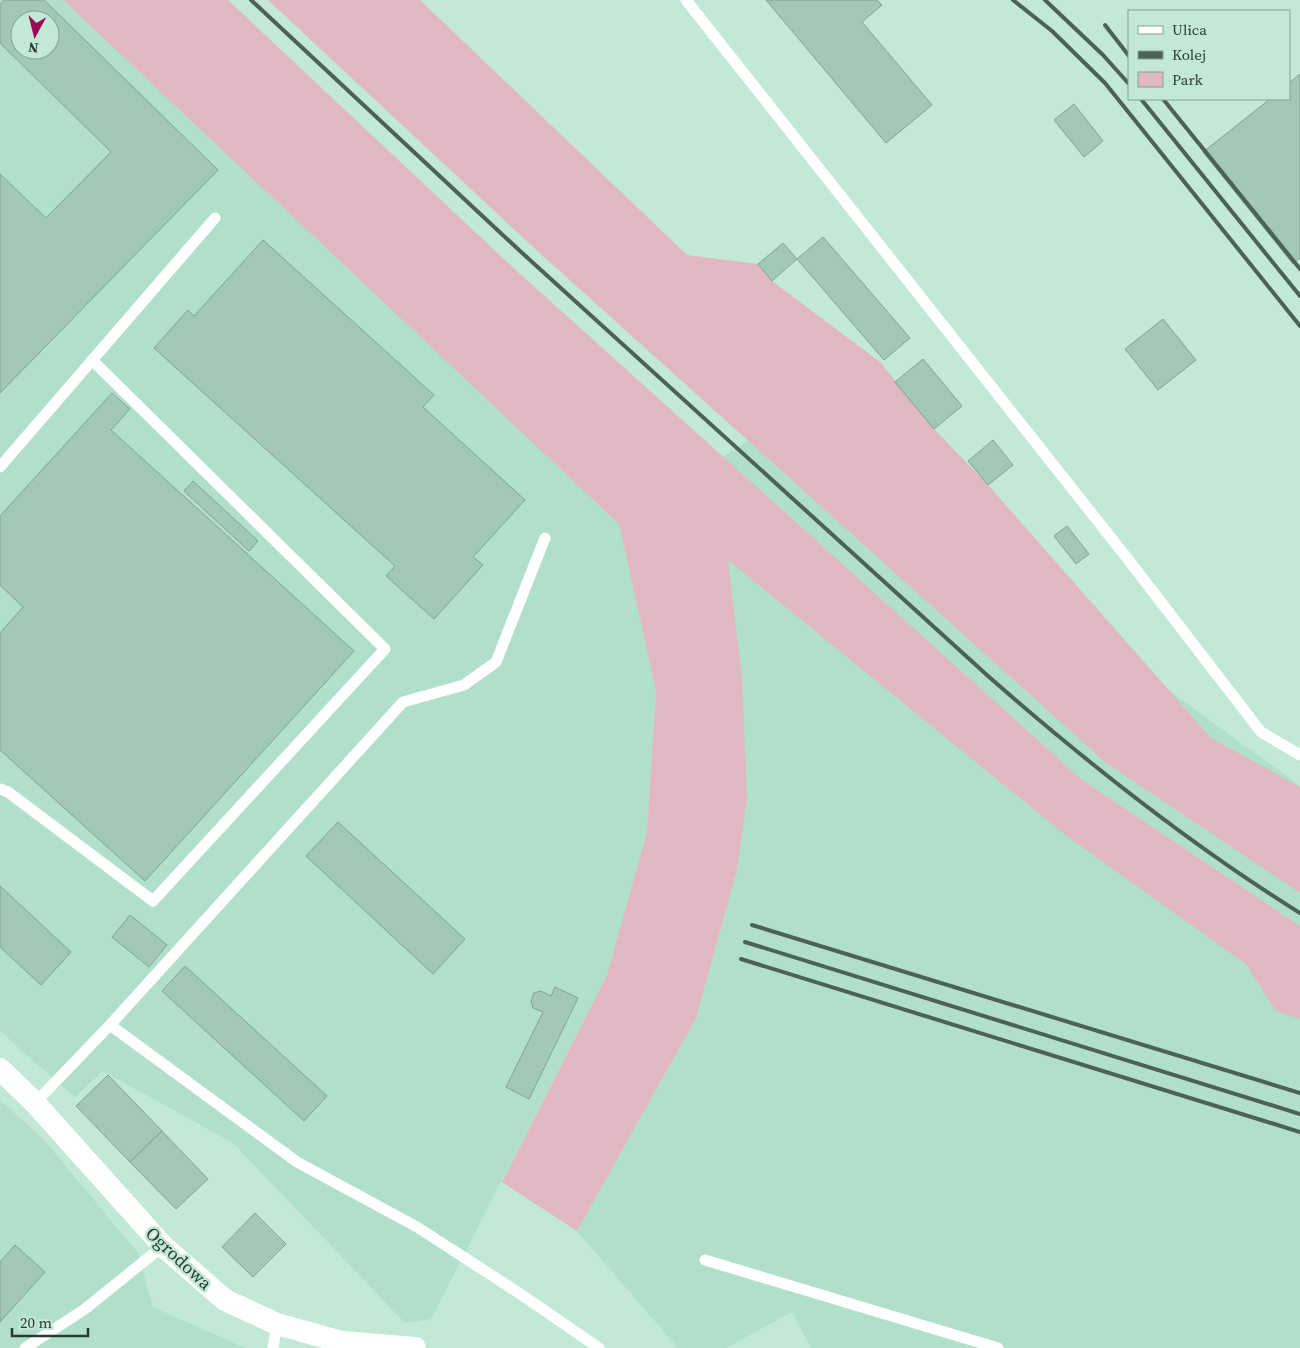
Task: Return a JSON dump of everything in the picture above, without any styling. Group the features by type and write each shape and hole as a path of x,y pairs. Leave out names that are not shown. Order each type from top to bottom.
{"street":[{"name":"Ogrodowa","path":"0,1070 35,1103 163,1246 225,1300 277,1324 342,1342 415,1348"}],"lane":[{"path":"686,0 1127,558 1261,732 1300,755"},
{"path":"0,467 215,218"},
{"path":"0,790 8,792 153,901 386,649 92,360"},
{"path":"35,1103 110,1025 403,702 464,685 496,662 544,538"},
{"path":"110,1025 297,1162 417,1227 519,1292 599,1348"},
{"path":"25,1348 85,1309 163,1246"},
{"path":"705,1260 998,1348"},
{"path":"273,1348 277,1324"}],"shaded area":[{"path":"0,0 63,0 619,523 857,371 1041,597 1300,786 1300,1348 811,1348 792,1312 726,1348 678,1348 577,1231 696,1018 737,870 619,524 656,691 647,832 607,975 431,1319 405,1323 233,1143 103,1071 75,1097 0,1030"},
{"path":"0,1100 44,1140 138,1253 153,1307 245,1348 0,1348"}],"green space":[{"path":"63,0 228,0 507,262 1082,780 1300,926 1300,1019 1276,1011 1246,964 1064,834 728,560 742,678 747,797 737,870 696,1018 577,1231 502,1182 607,975 647,832 656,691 619,524"},
{"path":"268,0 420,0 687,255 758,264 772,281 880,362 934,429 988,485 1211,738 1300,787 1300,893 1105,762 532,246"}],"building":[{"path":"4,0 44,0 54,10 10,10 10,53 0,43 0,4"},
{"path":"766,0 877,0 882,5 862,22 932,105 886,143"},
{"path":"60,16 218,170 0,393 0,174 46,218 111,152 17,60 60,60"},
{"path":"1300,74 1300,258 1293,264 1203,152 1269,100 1290,100 1290,82"},
{"path":"1074,104 1103,141 1084,157 1054,120"},
{"path":"823,237 910,338 884,360 797,259"},
{"path":"263,240 434,395 423,407 525,500 473,557 483,565 434,619 386,576 395,566 154,348 188,310 194,316"},
{"path":"783,243 797,259 772,281 758,264"},
{"path":"1163,319 1196,360 1158,390 1125,349"},
{"path":"923,359 962,406 934,429 895,382"},
{"path":"112,393 130,409 111,430 354,651 145,881 0,750 0,633 23,607 0,585 0,516"},
{"path":"993,440 1013,465 988,485 968,461"},
{"path":"193,481 258,541 249,551 184,491"},
{"path":"1067,526 1089,554 1076,564 1054,536"},
{"path":"338,822 465,939 433,974 306,856"},
{"path":"0,886 71,952 41,985 0,947"},
{"path":"130,915 167,945 149,967 112,937"},
{"path":"185,966 327,1096 304,1121 162,991"},
{"path":"555,987 578,998 529,1099 506,1087 543,1012 533,1008 531,1001 534,993 541,991 551,996"},
{"path":"108,1075 162,1131 130,1162 76,1106"},
{"path":"162,1131 208,1179 176,1209 130,1162"},
{"path":"255,1213 286,1244 253,1277 222,1247"},
{"path":"15,1245 45,1272 0,1322 0,1262"}],"railway":[{"path":"251,0 520,251 988,676 1062,740 1139,801 1218,859 1300,913"},
{"path":"1013,0 1052,31 1105,83 1300,326"},
{"path":"1045,0 1103,55 1128,83"},
{"path":"1105,25 1128,55"},
{"path":"1142,100 1300,296"},
{"path":"1164,100 1300,269"},
{"path":"752,925 1300,1093"},
{"path":"745,942 1300,1114"},
{"path":"741,959 1300,1132"}]}
